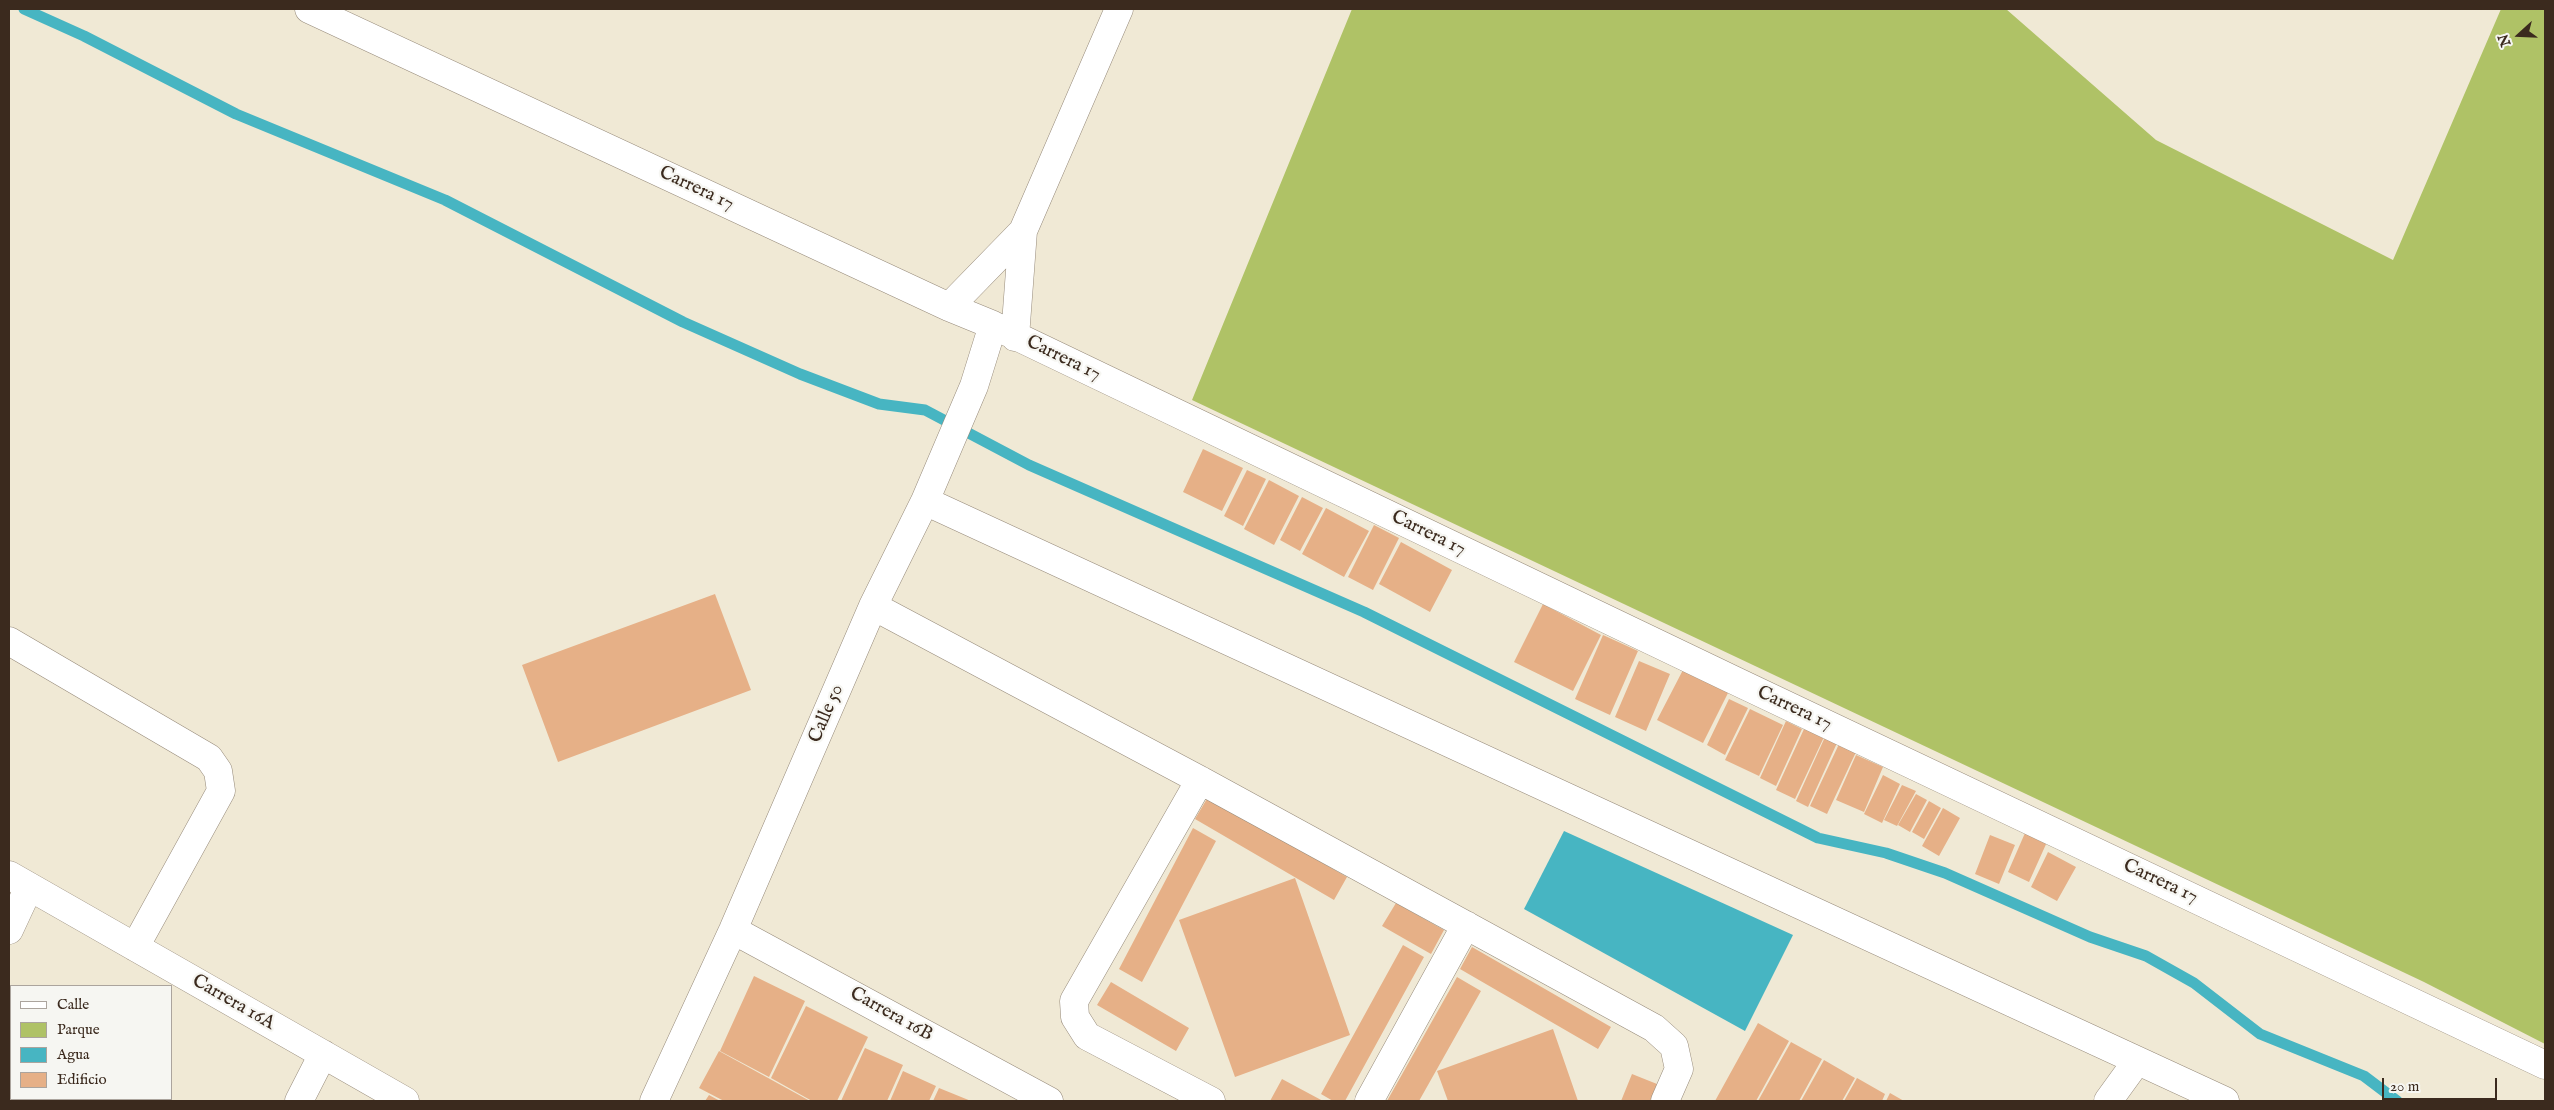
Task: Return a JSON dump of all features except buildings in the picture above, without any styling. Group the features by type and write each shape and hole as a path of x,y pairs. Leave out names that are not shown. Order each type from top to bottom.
{"street":[{"name":"Carrera 17","path":"309,9 950,308 1004,331 2545,1065"},
{"path":"950,308 1023,230 1119,9"},
{"name":"Calle 50","path":"654,1101 733,930 873,606 925,501 974,386 1004,331 1023,230"},
{"path":"925,501 2225,1101"},
{"path":"873,606 1200,780 1654,1028 1674,1046 1679,1069 1665,1101"},
{"path":"9,642 210,758 218,771 221,791 135,947"},
{"path":"1200,780 1074,1001 1075,1018 1087,1036 1212,1101"},
{"path":"9,930 19,881"},
{"name":"Carrera 16A","path":"19,881 405,1101"},
{"path":"1369,1101 1466,925"},
{"name":"Carrera 16B","path":"733,930 1049,1101"},
{"path":"300,1101 323,1054"},
{"path":"2108,1101 2137,1061"}],"green space":[{"path":"1352,9 2006,9 2156,140 2393,260 2501,9 2545,9 2545,1044 2424,982 1192,400"}],"water":[{"path":"1564,831 1793,935 1745,1031 1524,909"}],"waterway":[{"path":"24,9 84,36 236,114 445,200 683,322 800,374 879,404 925,410 1029,465 1364,612 1818,838 1886,853 1945,873 2090,937 2146,956 2194,983 2260,1034 2364,1076 2397,1101"}]}
